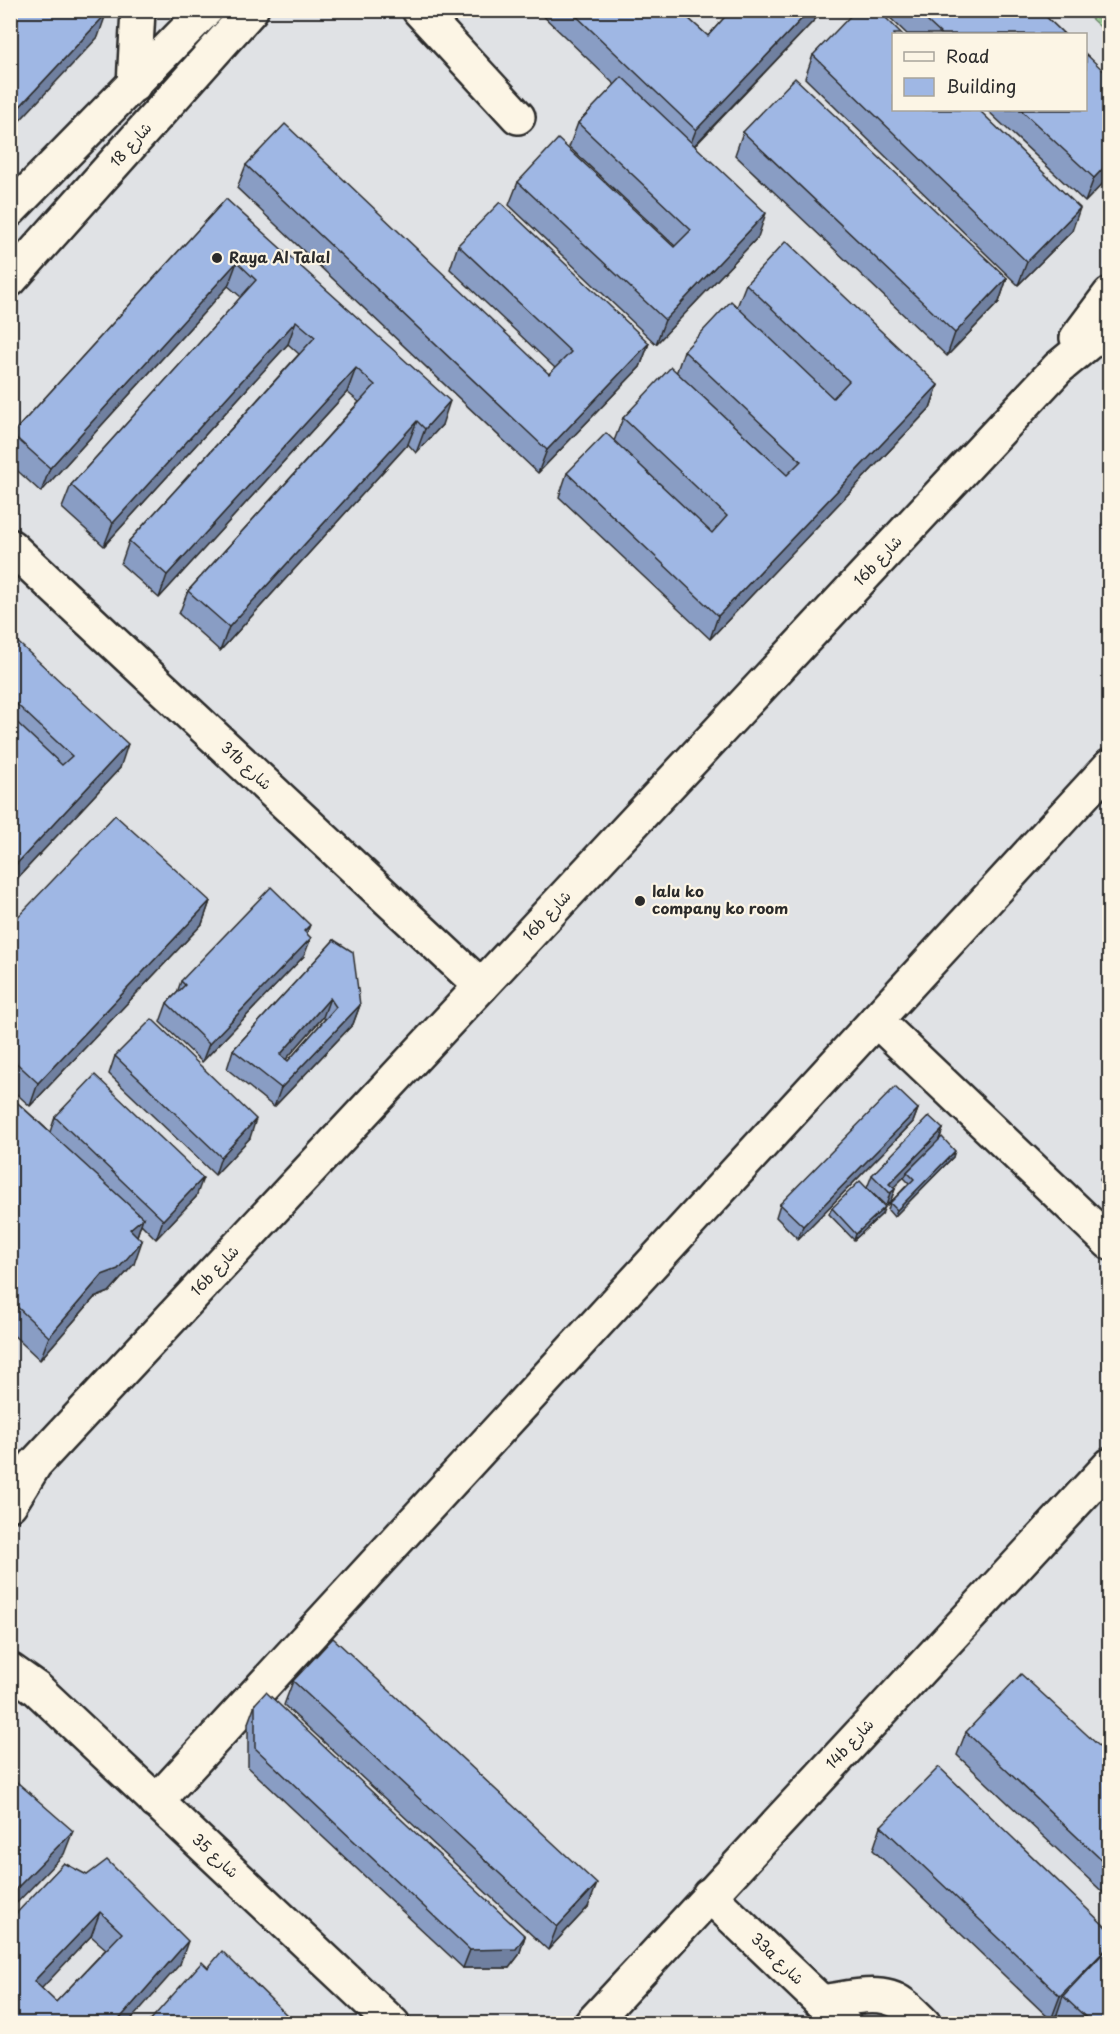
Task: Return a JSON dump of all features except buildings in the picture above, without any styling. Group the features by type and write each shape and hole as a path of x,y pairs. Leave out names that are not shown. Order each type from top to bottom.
{"street":[{"path":"134,85 138,10"},
{"path":"10,210 206,10"},
{"name":"شارع 18","path":"10,280 251,10"},
{"path":"419,10 518,117"},
{"name":"16b شارع","path":"1058,368 1085,325 1110,294"},
{"name":"16b شارع","path":"19,1468 481,986 1058,368 1110,325"},
{"name":"31b شارع","path":"10,546 481,986"},
{"path":"156,1802 1110,766"},
{"path":"876,1020 1110,1243"},
{"name":"14b شارع","path":"591,2024 1110,1465"},
{"path":"10,1504 19,1468"},
{"name":"شارع 35","path":"10,1653 37,1689"},
{"name":"شارع 35","path":"10,1670 37,1689 393,2024"},
{"name":"33a شارع","path":"710,1895 833,2013"},
{"path":"833,2013 870,1996 890,1998 901,2003 924,2024"}],"green space":[{"path":"1083,11 1109,11 1109,35"}],"place":[{"name":"Raya Al Talal","path":"217,258"},
{"name":"lalu ko company ko room","path":"640,901"}]}
